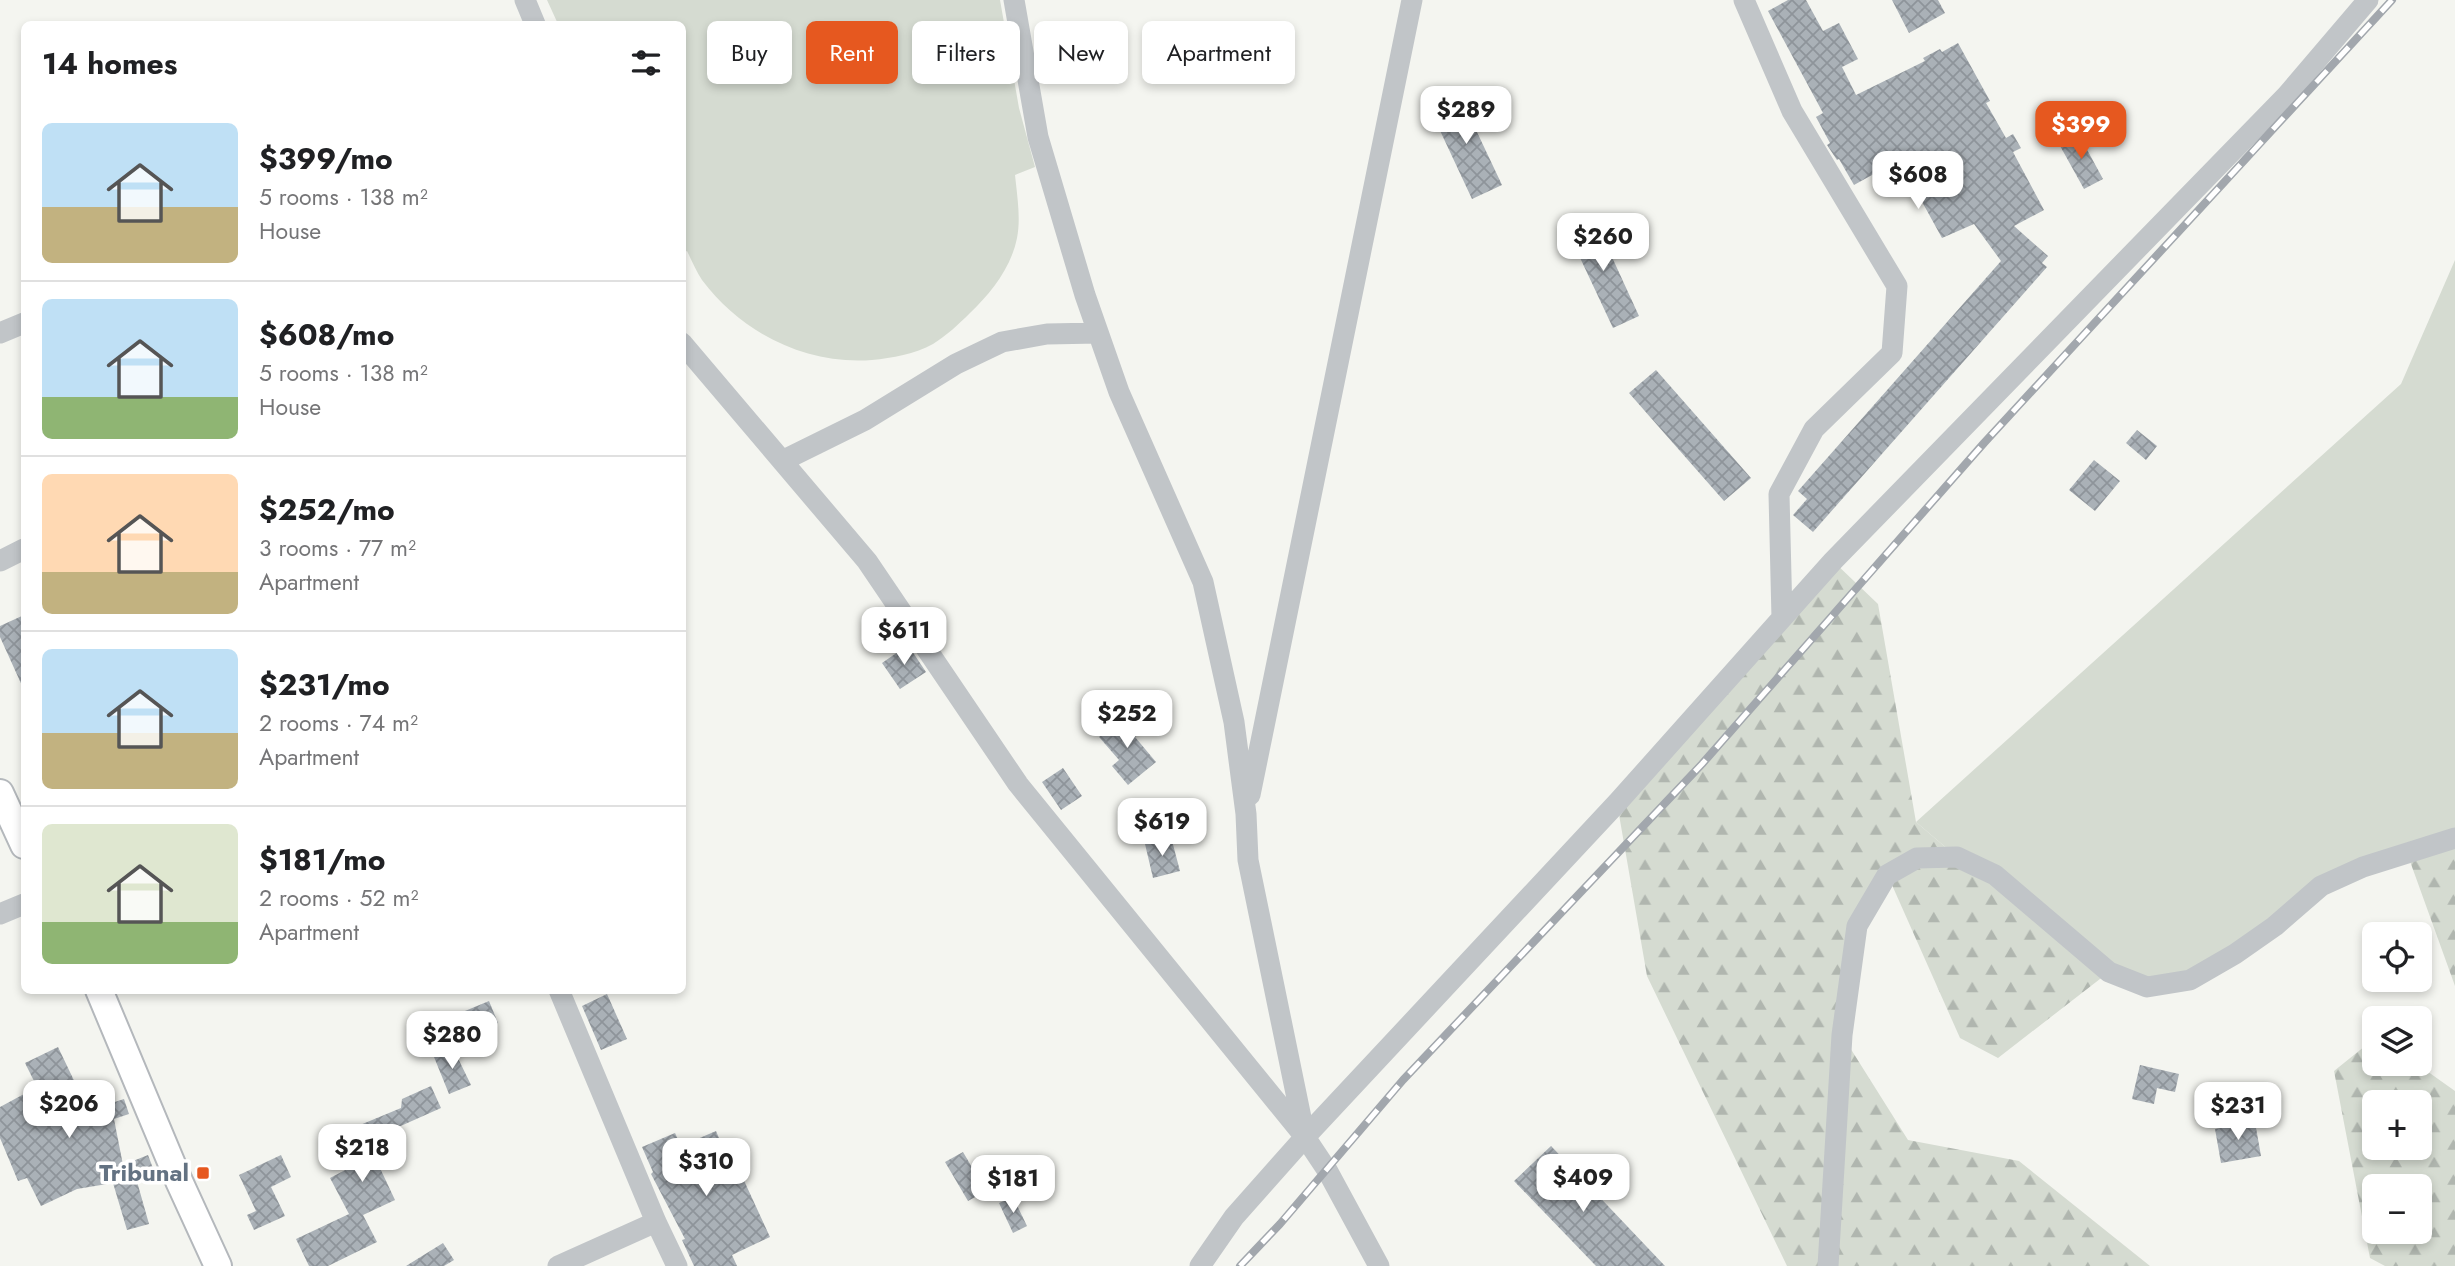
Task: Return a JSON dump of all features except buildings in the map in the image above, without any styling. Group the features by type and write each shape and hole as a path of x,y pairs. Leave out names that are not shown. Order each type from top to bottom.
{"main road":[{"path":"10,800 21,835"},
{"path":"101,994 179,1181 218,1266"}],"street":[{"path":"524,0 534,21"},
{"path":"1014,0 1038,137 1098,333 1119,392 1203,582 1234,722 1246,814 1248,860 1305,1138"},
{"path":"1246,814 1412,0"},
{"path":"1744,0 1792,111 1897,286 1892,353 1814,429 1779,494 1782,618"},
{"path":"1200,1266 1234,1217 1617,803 1833,561 2287,95 2368,0"},
{"path":"0,333 21,324"},
{"path":"782,461 866,421 957,365 1002,342 1047,334 1098,333"},
{"path":"686,347 867,561 1018,784 1305,1138 1327,1170 1379,1266"},
{"path":"0,561 21,550"},
{"path":"1828,1266 1842,1035 1857,926 1887,875 1917,858 1957,857 1995,875 2109,972 2147,987 2190,980 2235,954 2275,926 2321,886 2363,867 2455,838"},
{"path":"0,914 21,905"},
{"path":"561,994 677,1266"},
{"path":"558,1266 656,1222"}],"green space":[{"path":"547,0 1000,0 1004,21 912,21 912,84 1015,84 1035,167 1015,175 1018,230 1005,270 985,297 952,330 933,344 903,355 872,360 823,357 777,342 736,316 718,299 702,280 686,252 686,21 557,21"},
{"path":"2455,260 2455,838 2363,867 2235,954 2147,987 1957,857 1916,822 2401,384"},
{"path":"1833,561 1878,604 1916,822 1957,857 2109,972 1998,1058 1960,1038 1888,876 1857,926 1842,1035 1908,1140 2019,1161 2150,1266 1787,1266 1647,976 1617,803"},
{"path":"2455,838 2455,986 2432,922 2407,853"},
{"path":"2362,1048 2362,1076 2432,1075 2455,1091 2455,1266 2385,1266 2370,1258 2367,1244 2432,1244 2432,1174 2362,1174 2362,1216 2334,1071"}],"railway":[{"path":"1240,1266 1280,1224 1403,1080 1702,764 1984,443 2392,0"}],"place":[{"name":"Tribunal","path":"203,1173"}]}
